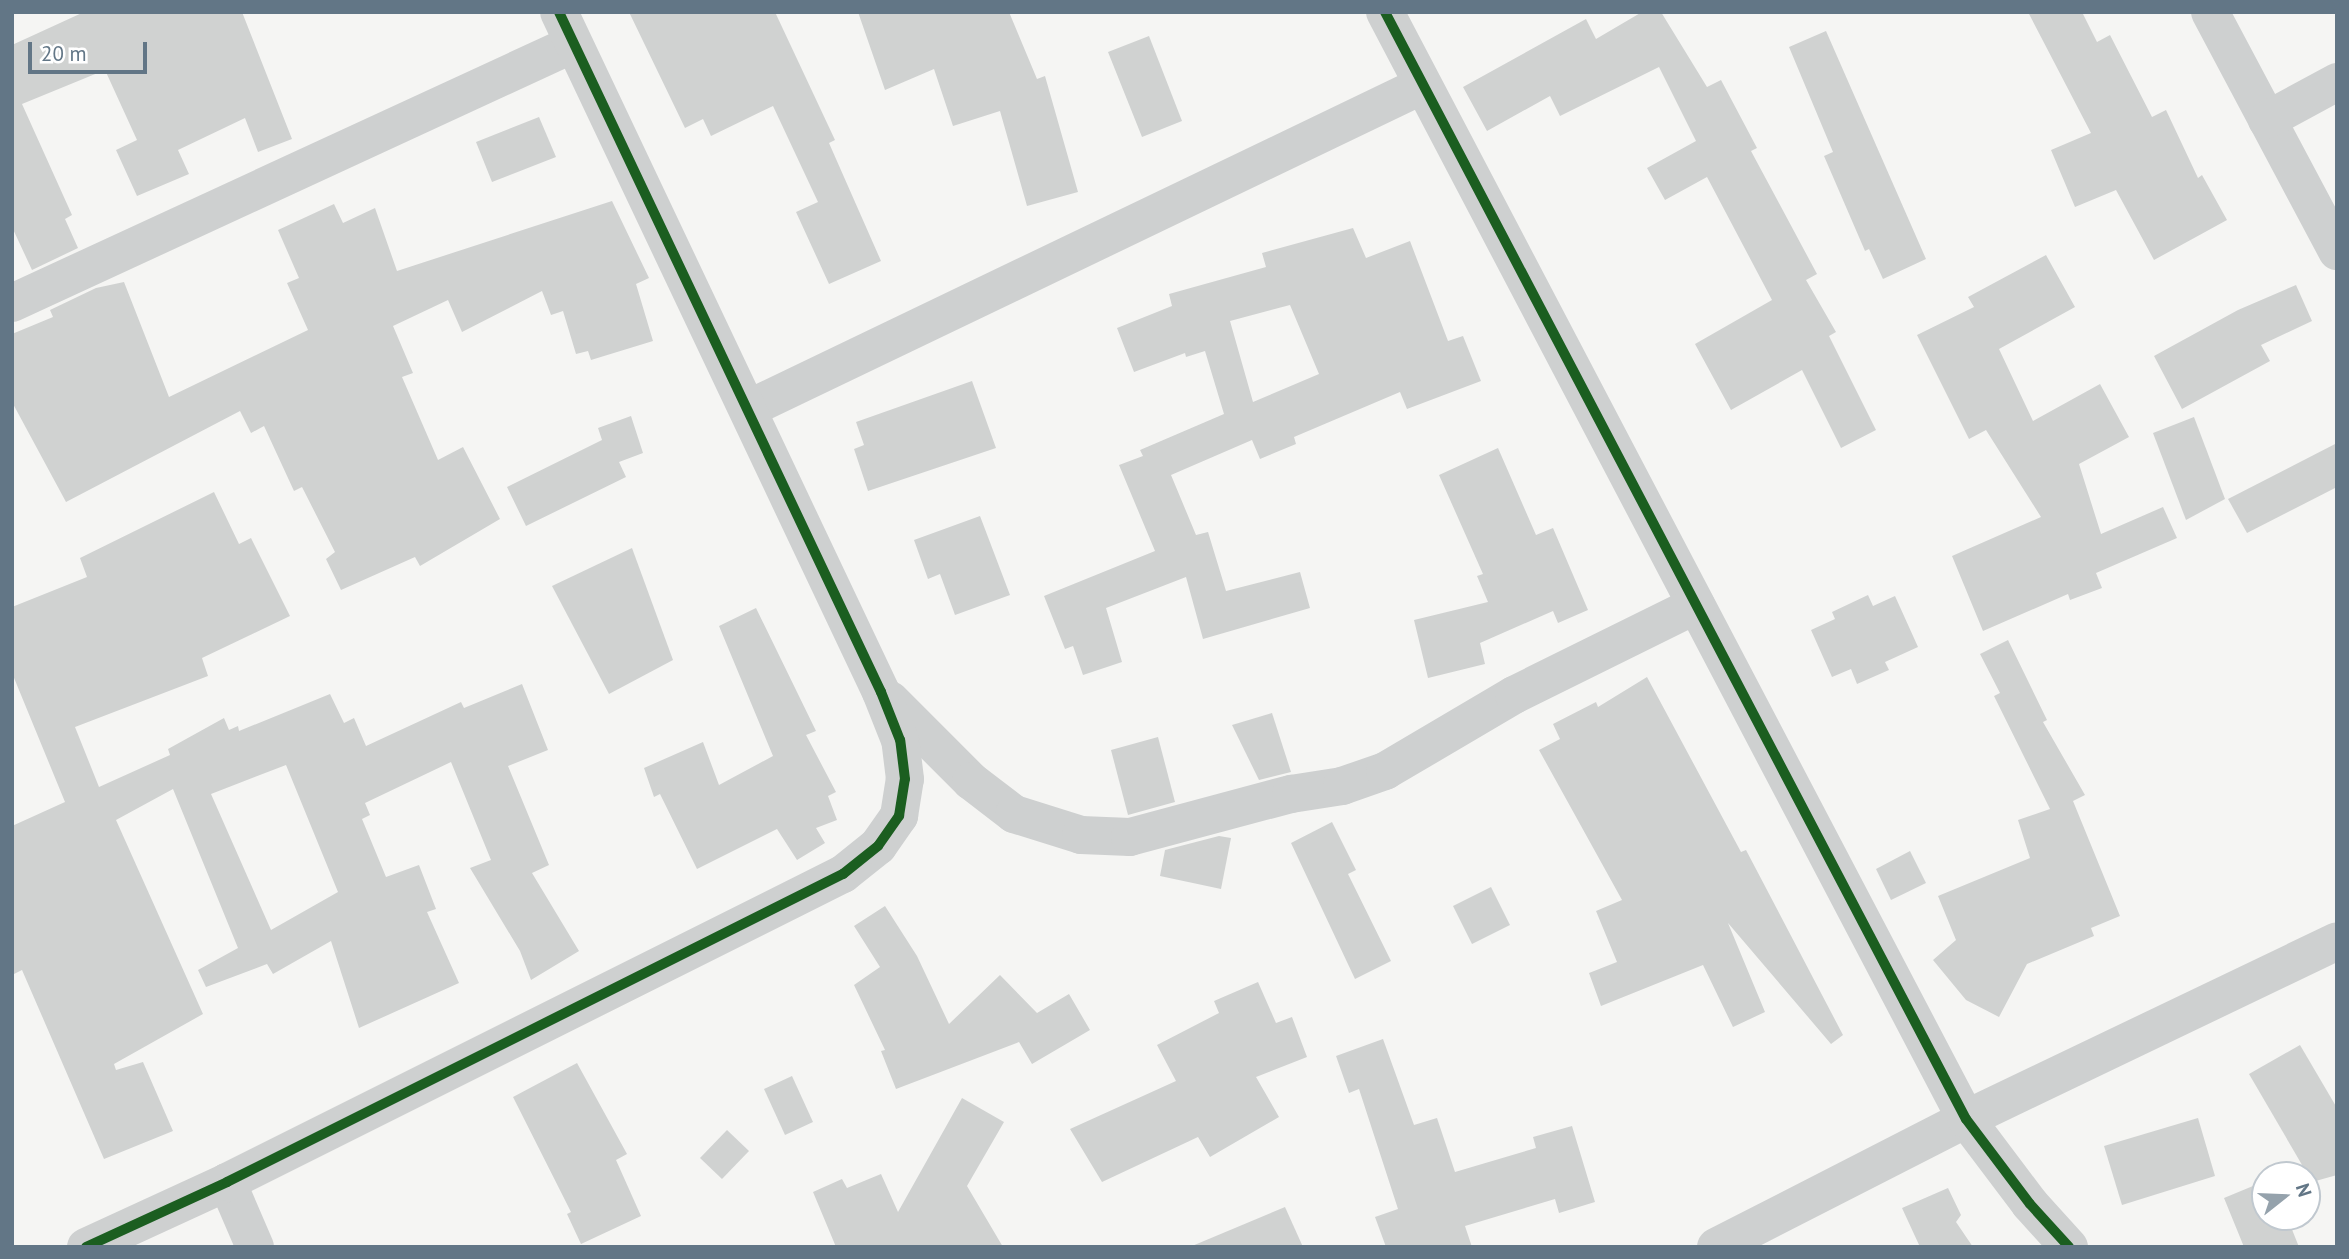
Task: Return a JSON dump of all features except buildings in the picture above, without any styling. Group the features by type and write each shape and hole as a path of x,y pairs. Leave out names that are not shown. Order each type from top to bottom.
{"street":[{"path":"1385,12 1966,1119 2030,1204 2069,1247"},
{"path":"2210,12 2337,251"},
{"path":"12,303 566,28 881,692 900,740 905,779 899,816 878,846 843,874 227,1182 86,1247"},
{"path":"2267,120 2337,82"},
{"path":"748,409 1422,86"},
{"path":"881,692 971,781 1014,814 1081,835 1130,837 1291,794 1342,786 1385,771 1514,695 1696,605"},
{"path":"1716,1247 1966,1119 2337,940"},
{"path":"227,1182 255,1247"}],"cycle path":[{"path":"86,1247 227,1182 843,874 878,846 899,816 905,779 900,740 881,692 559,12"},
{"path":"1385,12 1966,1119 2030,1204 2069,1247"}]}
